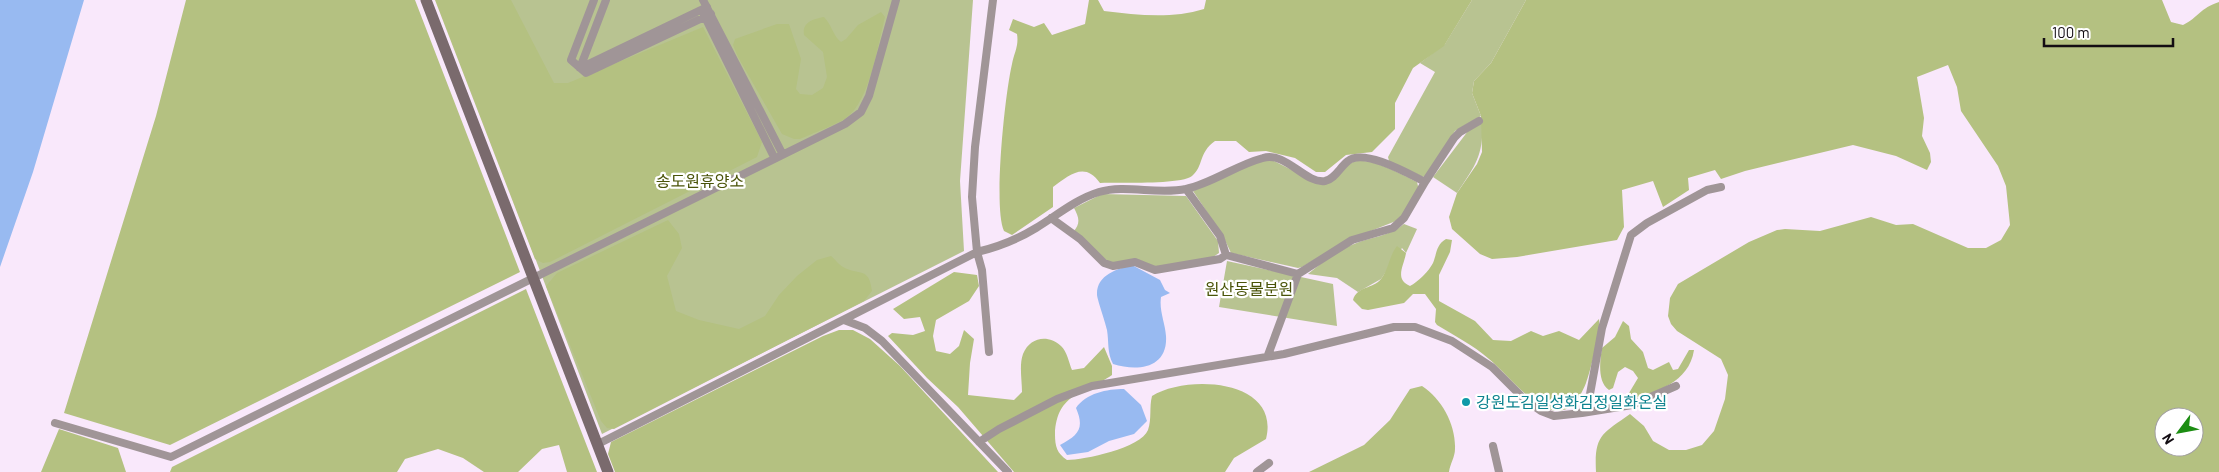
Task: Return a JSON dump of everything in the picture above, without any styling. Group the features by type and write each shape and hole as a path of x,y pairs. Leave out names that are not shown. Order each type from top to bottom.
{"main road":[{"path":"426,0 608,472"}],"street":[{"path":"580,68 570,60 594,0"},
{"path":"580,68 606,0"},
{"path":"55,423 171,457 782,153 845,124 861,112 869,96 896,0"},
{"path":"989,352 982,270 977,252 972,197 993,0"},
{"path":"705,10 774,157"},
{"path":"580,68 705,10"},
{"path":"705,10 782,153"},
{"path":"1268,355 1288,306 1298,274 1352,240 1392,228 1404,218 1454,138 1460,132 1479,121"},
{"path":"598,444 977,252 1012,240 1072,205 1099,192 1167,192 1186,189 1267,157 1282,160 1316,179 1325,181 1331,178 1348,161 1354,158 1364,158 1378,160 1425,182"},
{"path":"1582,413 1590,394 1602,328 1631,234 1647,223 1707,190 1721,187"},
{"path":"1186,189 1220,236 1226,255"},
{"path":"1051,218 1080,239 1104,263 1113,266 1135,262 1155,270 1220,259 1226,255 1298,274"},
{"path":"844,320 865,328 882,341 1008,472"},
{"path":"979,442 999,428 1057,399 1092,386 1120,379 1166,375 1326,345 1394,327 1415,327 1452,341 1492,367 1524,399 1541,411 1554,416 1632,405 1676,386"},
{"path":"1493,446 1499,472"},
{"path":"1257,472 1268,462"}],"green space":[{"path":"186,0 415,0 520,272 170,445 64,413 156,116"},
{"path":"435,0 511,0 554,83 568,83 703,27 762,142 757,157 550,262 543,263 535,259"},
{"name":"송도원휴양소","path":"437,0 973,0 960,181 964,251 602,434"},
{"path":"1089,0 1098,0 1104,11 1167,15 1204,9 1206,0 1472,0 1444,46 1413,68 1395,103 1395,129 1372,152 1346,155 1325,172 1316,172 1295,158 1266,151 1249,152 1236,141 1215,141 1206,150 1196,172 1185,179 1163,182 1100,183 1089,173 1077,172 1053,187 1053,207 1012,235 1004,231 1000,199 1003,124 1009,79 1017,42 1017,34 1009,30 1013,19 1034,27 1044,23 1052,35 1085,24"},
{"path":"1472,0 1526,0 1491,63 1474,81 1472,93 1481,116 1455,131 1427,175 1423,177 1389,161 1388,157 1435,72 1420,63 1445,44"},
{"path":"1526,0 2162,0 2171,22 2183,25 2203,10 2219,2 2219,472 1596,472 1598,443 1606,431 1630,414 1644,426 1653,441 1669,450 1686,450 1702,445 1714,431 1725,399 1728,375 1721,359 1677,331 1671,324 1668,316 1670,298 1678,284 1749,242 1777,230 1820,231 1871,217 1896,225 1913,224 1968,248 1986,248 2001,240 2010,225 2006,186 1998,166 1961,111 1957,87 1948,65 1917,77 1924,118 1922,136 1930,153 1931,162 1927,170 1896,156 1853,145 1745,171 1721,179 1715,170 1688,178 1689,190 1663,207 1653,181 1622,190 1624,227 1617,240 1517,257 1492,259 1480,254 1452,229 1449,217 1457,193 1477,164 1482,152 1481,116 1472,93 1474,81 1491,63"},
{"path":"881,12 885,17 872,71 861,99 854,110 846,118 800,139 794,139 782,134 738,57 733,45 735,39 777,24 789,24 801,59 796,89 800,94 812,95 823,88 827,77 823,52 804,35 807,24 812,20 824,17 841,42 858,25"},
{"path":"1482,123 1481,144 1477,161 1457,193 1433,177 1468,131"},
{"path":"1272,160 1318,183 1351,163 1366,161 1384,166 1417,182 1419,190 1401,219 1348,240 1302,267 1298,268 1231,253 1223,236 1193,191 1260,161"},
{"path":"1102,194 1186,196 1218,241 1219,253 1213,257 1154,267 1108,262 1073,232 1078,220 1074,208"},
{"path":"668,220 679,234 682,248 667,276 676,311 699,320 739,329 765,316 779,295 797,276 817,260 831,256 843,267 866,275 871,283 872,291 864,301 614,429 607,428 601,421 546,286 557,273"},
{"path":"1404,224 1417,229 1406,253 1402,248 1381,279 1358,292 1337,278 1308,274 1348,247 1387,234"},
{"path":"1446,239 1452,240 1450,252 1439,275 1439,301 1475,321 1493,340 1511,341 1531,331 1543,336 1559,331 1579,340 1599,319 1597,341 1590,370 1586,383 1576,402 1564,410 1551,410 1538,404 1483,354 1437,325 1435,322 1436,309 1425,294 1413,294 1404,303 1368,310 1362,309 1353,300 1358,292 1374,285 1381,279 1397,246 1406,253 1401,276 1402,280 1410,286 1429,269 1439,247"},
{"name":"원산동물분원","path":"1227,261 1333,284 1337,326 1219,307"},
{"path":"954,272 977,275 979,286 969,301 936,320 933,336 936,351 950,354 959,346 964,330 974,339 968,395 1014,400 1022,392 1021,368 1023,354 1030,344 1040,339 1051,340 1061,346 1072,370 1084,368 1104,347 1112,366 1112,375 1074,396 1061,410 1057,420 1056,446 1061,455 1067,460 1111,452 1135,442 1148,430 1152,396 1168,389 1187,385 1207,384 1228,387 1246,393 1259,404 1267,419 1266,439 1234,458 1225,472 1014,472 958,407 927,378 888,336 892,333 913,335 925,331 920,317 904,319 893,309"},
{"path":"526,289 597,472 567,472 559,445 542,449 518,472 484,472 463,458 438,449 405,459 397,472 170,472 172,467"},
{"path":"1623,321 1629,326 1631,339 1643,352 1648,368 1653,370 1669,362 1673,370 1678,369 1689,350 1694,350 1686,371 1670,384 1629,400 1629,393 1638,378 1633,371 1625,367 1618,372 1613,388 1609,390 1601,376 1602,348 1615,337"},
{"path":"839,330 853,330 870,339 900,366 998,472 615,472 608,454 611,442 823,336"},
{"path":"1422,386 1441,405 1453,431 1455,452 1449,472 1309,472 1364,445 1390,420 1410,389"},
{"path":"59,429 118,448 126,472 41,472"}],"water":[{"path":"0,0 84,0 33,172 0,267"},
{"path":"1132,265 1160,280 1165,290 1170,293 1161,297 1166,336 1162,355 1150,365 1132,368 1113,364 1111,360 1107,330 1097,295 1100,282 1108,274"},
{"path":"1124,389 1141,405 1147,421 1134,434 1109,441 1088,452 1067,455 1060,445 1078,431 1080,421 1076,408 1080,403 1097,393"}],"place":[{"name":"강원도김일성화김정일화온실","path":"1466,402"}]}
